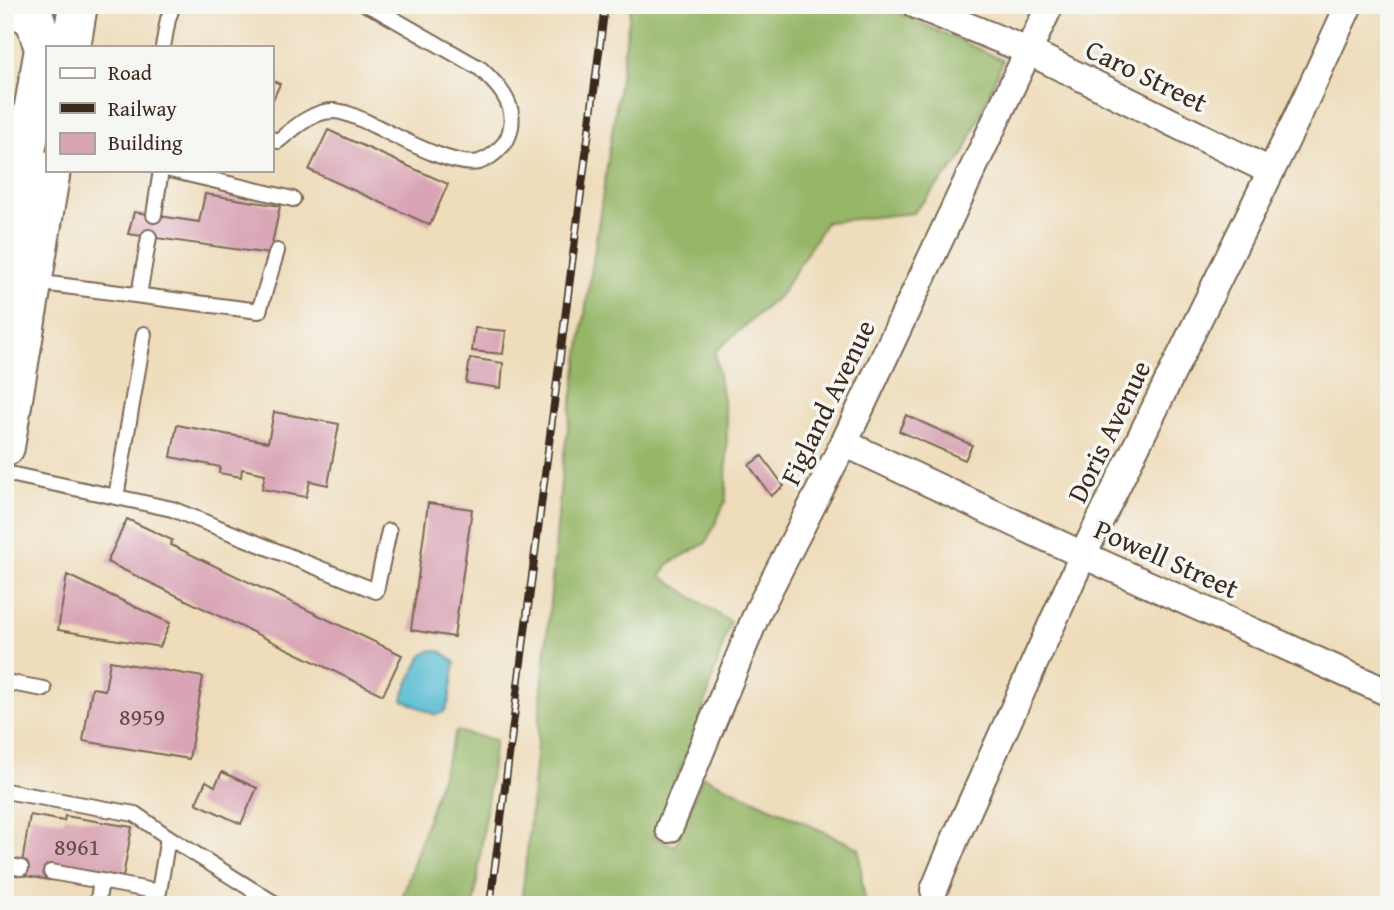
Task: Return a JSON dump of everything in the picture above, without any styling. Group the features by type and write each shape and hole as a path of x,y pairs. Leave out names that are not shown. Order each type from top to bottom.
{"highway":[{"path":"5,447 19,276 44,49 35,19 12,5"},
{"path":"19,276 50,172"}],"street":[{"name":"Caro Street","path":"916,5 1028,51 1270,171"},
{"name":"Figland Avenue","path":"668,829 758,611 844,443 1050,5"},
{"name":"Doris Avenue","path":"934,890 1083,555 1297,118 1349,5"},
{"name":"Powell Street","path":"844,443 1083,555 1389,693"}],"lane":[{"path":"163,46 173,5"},
{"path":"273,140 278,141 313,116 337,110 459,162 478,162 494,155 506,142 512,122 510,109 505,96 481,69 367,5"},
{"path":"154,215 161,172"},
{"path":"178,172 293,199"},
{"path":"139,295 149,237"},
{"path":"19,276 259,311 277,251"},
{"path":"116,496 144,334"},
{"path":"5,473 172,509 376,591 389,531"},
{"path":"5,682 44,689"},
{"path":"5,790 135,814 277,905"},
{"path":"51,872 159,892 168,837"},
{"path":"5,864 21,868"},
{"path":"97,905 101,881"}],"green space":[{"path":"631,5 881,5 1003,60 962,158 913,213 826,222 781,294 715,352 727,424 726,500 706,543 668,564 661,576 730,622 699,724 653,837 675,846 703,776 859,848 866,905 521,905 563,461"},
{"path":"456,731 495,740 474,905 400,905"}],"water":[{"path":"431,650 443,652 455,663 449,702 444,712 435,715 403,700 405,690 422,656"}],"building":[{"path":"273,81 280,84 273,100"},
{"path":"328,130 448,184 430,225 309,170"},
{"path":"205,194 280,206 270,254 128,234 134,212 199,222"},
{"path":"475,328 506,331 503,354 472,351"},
{"path":"470,358 503,363 501,388 466,383"},
{"path":"274,412 339,424 328,485 310,481 306,497 262,489 265,474 242,469 241,477 219,473 220,467 171,457 177,425 268,442"},
{"path":"906,415 972,445 965,460 899,431"},
{"path":"762,456 784,486 771,496 749,465"},
{"path":"428,503 472,509 454,637 411,630"},
{"path":"127,519 172,540 171,545 402,655 383,695 107,562"},
{"path":"67,575 170,623 160,647 58,630"},
{"path":"110,661 203,677 189,759 83,741 92,688 105,690"},
{"path":"222,772 257,788 241,824 196,803 206,781 215,786"},
{"path":"30,815 64,821 65,816 132,827 123,877 52,865 50,880 20,875"}],"railway":[{"path":"490,905 605,5"}]}
